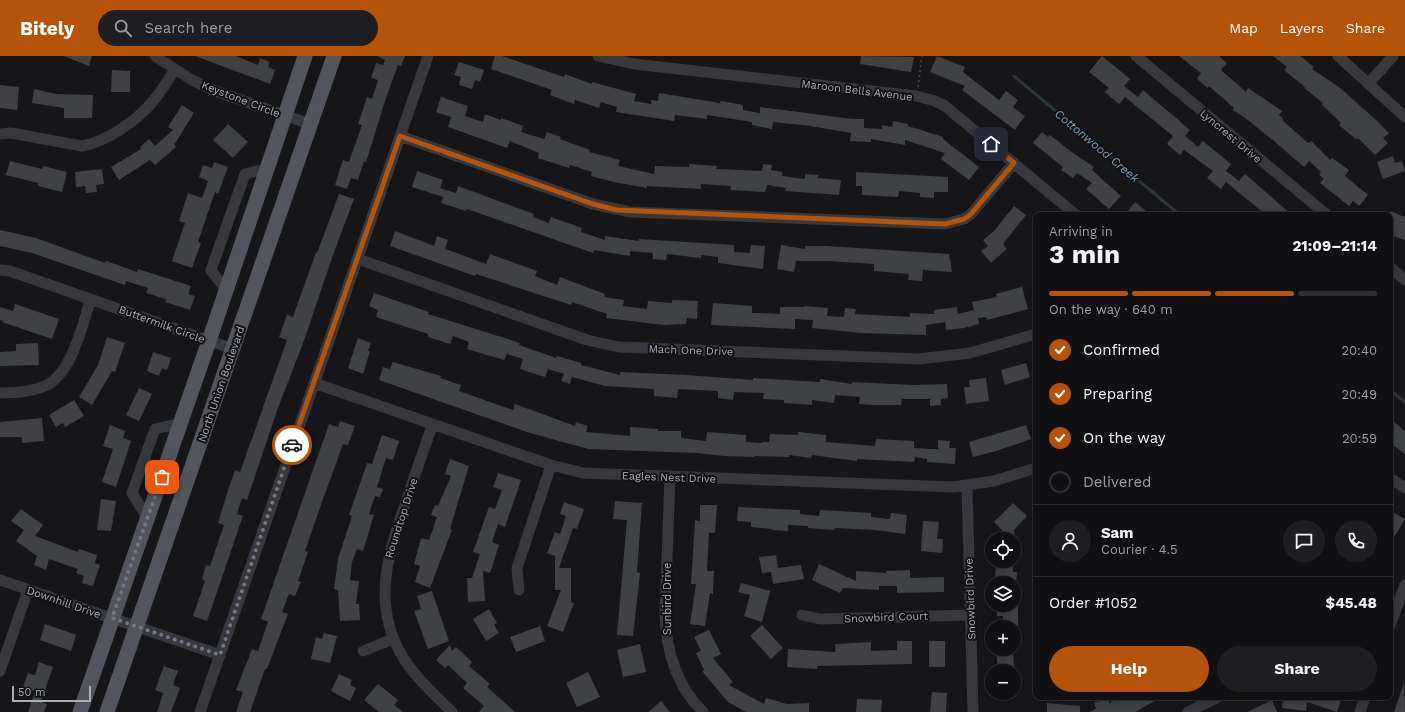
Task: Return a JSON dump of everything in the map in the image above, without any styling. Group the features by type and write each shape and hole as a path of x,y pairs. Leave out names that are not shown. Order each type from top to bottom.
{"main road":[{"path":"80,712 181,423 305,56"},
{"name":"North Union Boulevard","path":"107,712 334,56"}],"street":[{"name":"Keystone Circle","path":"155,56 192,80 215,91 310,124"},
{"path":"200,712 428,56"},
{"name":"Maroon Bells Avenue","path":"598,56 634,64 917,96 935,101 945,106 1072,212"},
{"name":"Lyncrest Drive","path":"1136,56 1323,212"},
{"path":"1338,56 1405,117"},
{"path":"1369,83 1393,56"},
{"path":"0,134 11,133 82,146 92,144 113,134 145,110 162,90 175,68"},
{"path":"400,136 598,206 630,212 945,224 964,219 971,214 1014,163"},
{"path":"226,290 211,270 245,174 267,169"},
{"name":"Mach One Drive","path":"358,259 587,340 619,347 919,359 953,357 970,354 1033,335"},
{"name":"Buttermilk Circle","path":"0,270 10,271 233,349"},
{"path":"1393,270 1405,280"},
{"path":"0,393 35,390 46,386 56,379 70,358 91,299"},
{"name":"Eagles Nest Drive","path":"314,383 551,465 583,474 939,487 967,486 994,481 1033,469"},
{"path":"147,518 132,493 155,429 181,423"},
{"name":"Roundtop Drive","path":"433,424 388,554 386,570 386,603 393,639 412,672 452,712"},
{"path":"519,590 517,568 551,465"},
{"name":"Sunbird Drive","path":"670,476 665,614 666,636 676,673 687,692 703,712"},
{"path":"1393,480 1405,488"},
{"name":"Snowbird Drive","path":"967,486 973,712"},
{"name":"Downhill Drive","path":"0,580 220,655"},
{"path":"1393,618 1405,585"},
{"path":"0,671 28,590"},
{"name":"Snowbird Court","path":"802,615 820,618 970,615"},
{"path":"364,652 393,639"},
{"path":"1188,712 1212,700"},
{"path":"1360,712 1364,700"}],"path":[{"path":"917,96 922,56"}],"building":[{"path":"64,56 92,56 89,66"},
{"path":"195,56 236,56 258,65 260,58 270,62 268,67 275,70 270,84"},
{"path":"377,56 405,56 401,66 398,65 366,162 364,161 358,180 351,178 347,189 335,185 343,160 349,162 362,125 358,124 367,97 372,99 378,80 371,78 376,63 383,65 385,60"},
{"path":"495,56 502,56 564,77 565,74 592,84 592,82 636,94 634,101 651,104 651,100 658,101 659,93 720,103 721,101 743,105 743,110 760,113 760,107 852,119 864,119 864,128 882,129 882,125 892,127 893,121 908,124 908,126 943,137 943,139 979,167 969,180 941,159 945,153 905,140 905,145 871,139 871,142 850,141 851,133 811,126 773,122 772,129 752,125 752,122 707,115 707,119 675,115 674,121 616,112 617,107 601,102 599,108 575,100 574,104 550,95 552,90 491,69"},
{"path":"861,56 914,57 911,72 860,64"},
{"path":"937,56 965,67 963,72 999,100 1006,91 1018,100 1013,107 1025,116 1015,130 962,90 965,86 930,72"},
{"path":"1102,56 1130,79 1124,86 1138,97 1143,90 1190,130 1185,136 1198,147 1203,141 1231,164 1226,171 1239,181 1245,174 1289,212 1262,212 1226,182 1221,189 1207,178 1213,171 1184,150 1180,155 1167,144 1173,136 1125,97 1119,104 1105,92 1109,88 1089,72"},
{"path":"1179,56 1219,56 1227,63 1221,70 1246,92 1248,88 1282,111 1279,115 1283,119 1282,120 1308,143 1311,141 1330,160 1332,158 1349,170 1345,176 1368,195 1359,206 1353,201 1349,206 1320,183 1324,179 1319,175 1321,172 1309,161 1304,167 1244,117 1232,110 1234,108 1209,86 1208,88 1197,79 1201,73"},
{"path":"1273,56 1300,56 1314,67 1312,69 1339,87 1375,119 1389,133 1383,138 1388,143 1375,155 1358,138 1357,140 1339,125 1341,123 1322,105 1323,103 1284,70 1287,67"},
{"path":"459,62 484,70 480,82 475,80 472,89 459,85 461,77 454,75"},
{"path":"112,70 130,71 130,92 111,92"},
{"path":"0,85 19,87 17,110 0,108"},
{"path":"34,89 56,94 93,95 92,118 64,118 64,108 32,103"},
{"path":"441,97 468,106 465,116 483,122 485,114 501,120 501,118 523,126 521,132 544,139 547,132 561,137 560,139 590,150 589,152 620,160 618,166 654,174 655,166 689,167 689,164 717,166 716,169 762,171 763,164 772,165 771,170 783,172 782,176 805,179 805,174 818,175 818,178 841,180 839,195 785,191 786,188 767,185 765,192 730,190 731,186 701,184 701,189 647,186 647,188 614,182 591,176 592,172 570,165 569,168 538,158 539,153 510,141 507,148 448,127 451,117 436,112"},
{"path":"182,105 194,113 174,145 176,147 155,165 150,160 119,180 111,167 141,149 140,147 149,139 155,146 173,130 168,127"},
{"path":"228,124 248,142 233,158 213,140"},
{"path":"1042,132 1048,137 1050,135 1094,167 1092,170 1121,196 1109,209 1086,189 1092,183 1077,173 1073,178 1061,170 1063,167 1033,143"},
{"path":"1393,156 1395,163 1402,161 1405,171 1383,179 1377,162"},
{"path":"10,161 42,169 43,166 67,172 62,192 38,186 38,183 6,175"},
{"path":"214,162 228,167 218,194 215,192 198,242 201,243 192,268 172,261 185,223 179,221 188,193 202,198 208,181 199,177 203,165 212,168"},
{"path":"102,169 104,184 96,185 97,192 86,193 85,186 76,187 75,172"},
{"path":"417,171 443,180 440,188 456,193 458,186 534,214 533,217 549,223 551,217 582,228 581,232 605,240 605,236 639,241 639,239 734,245 734,252 750,253 751,245 765,246 763,269 718,263 718,257 701,255 701,258 667,254 666,260 653,259 653,253 630,251 630,256 594,250 593,253 467,209 466,211 441,203 443,197 412,187"},
{"path":"856,172 948,177 948,192 934,192 934,198 920,197 920,193 899,191 898,197 862,195 862,186 856,186"},
{"path":"339,194 354,199 334,252 305,338 278,408 247,500 242,498 237,514 243,516 207,621 193,616 205,581 202,579 206,565 210,566 224,525 218,523 227,493 235,470 240,472 287,340 279,337 287,315 293,317 316,252 317,253"},
{"path":"1135,202 1147,212 1127,212"},
{"path":"1014,206 1026,215 1003,244 1007,249 991,263 981,251 988,246 983,240 994,231"},
{"path":"1393,212 1405,217 1405,240 1393,236"},
{"path":"0,230 36,238 105,263 106,261 137,272 138,269 191,286 188,294 195,296 190,310 165,302 166,299 146,293 148,288 126,281 125,285 32,253 0,246"},
{"path":"395,231 434,246 437,236 448,240 445,249 486,264 490,254 537,271 535,276 557,285 560,277 605,294 604,297 624,300 623,306 647,309 648,301 672,303 672,300 698,301 697,319 687,318 686,324 664,325 606,318 607,314 572,302 571,305 476,274 475,276 390,246"},
{"path":"781,245 805,249 805,246 827,246 949,254 952,272 923,270 922,281 908,280 909,274 874,271 874,264 828,261 796,261 794,272 777,269"},
{"path":"1022,287 1028,309 987,320 986,317 978,318 979,324 964,328 946,330 945,322 926,325 926,335 861,333 812,328 813,320 795,319 795,329 711,325 713,303 752,306 752,313 780,314 780,307 804,306 828,308 827,316 844,317 845,308 856,309 855,314 910,317 910,313 934,314 934,310 957,307 958,314 974,310 972,302 997,297 996,294"},
{"path":"374,293 429,312 428,314 520,343 519,345 556,358 557,356 581,363 581,365 620,375 620,372 753,380 753,378 820,382 820,379 852,384 852,382 913,385 947,384 948,398 941,399 941,405 930,406 930,399 902,399 901,405 872,405 859,404 860,397 835,395 834,403 812,400 812,405 784,403 784,400 763,399 764,393 734,392 733,400 718,398 718,391 678,389 677,398 654,396 654,389 605,386 572,377 570,384 561,381 564,374 548,369 545,377 520,369 523,359 507,354 504,360 467,349 469,342 453,336 450,344 428,337 428,334 376,317 378,310 369,306"},
{"path":"15,304 59,319 52,339 2,322 3,321 0,320 0,307 13,311"},
{"path":"107,337 125,343 115,372 112,371 92,405 79,397 98,365"},
{"path":"358,338 371,343 363,374 348,368"},
{"path":"38,343 39,365 0,366 0,352 16,351 16,344"},
{"path":"153,352 171,358 167,370 162,368 159,376 147,371"},
{"path":"393,362 441,376 440,378 461,385 459,391 513,410 515,404 575,426 576,422 588,426 586,432 630,436 630,427 658,429 658,431 681,431 681,438 706,441 707,432 746,435 746,442 762,443 769,442 770,434 798,435 798,432 826,435 826,442 875,446 876,439 914,441 914,448 930,449 938,449 938,440 950,441 949,448 956,448 955,464 927,462 927,459 915,457 914,462 857,459 857,461 812,455 811,458 789,455 789,457 754,457 697,453 588,449 527,432 379,380 383,367 390,369"},
{"path":"1026,363 1030,377 1005,385 1001,370"},
{"path":"986,378 989,401 966,404 964,387 970,387 969,380"},
{"path":"139,388 152,394 139,421 126,415"},
{"path":"74,400 84,416 65,427 63,423 56,427 49,415"},
{"path":"42,418 44,441 22,443 22,437 0,437 0,422"},
{"path":"340,421 355,426 348,445 343,444 318,513 305,551 308,552 298,581 301,582 295,596 289,594 282,612 288,614 267,669 265,669 250,712 236,712 243,692 236,690 252,649 258,651 268,622 261,619 329,424 338,427"},
{"path":"1393,421 1405,431 1405,454 1393,445"},
{"path":"110,425 125,431 123,438 131,441 116,487 102,482 113,449 103,446"},
{"path":"1026,425 1031,439 973,457 969,442"},
{"path":"382,435 399,441 393,460 386,458 377,487 383,489 380,497 375,496 369,514 374,515 363,551 357,549 352,562 350,580 359,581 356,604 359,604 360,620 340,621 338,590 334,589 338,559 352,516 349,515 367,463 372,464"},
{"path":"450,459 469,466 450,529 452,530 430,588 415,582 420,566 414,564 421,538 429,540 437,517 431,515 435,505 438,506 451,476 445,474"},
{"path":"498,473 521,480 505,527 498,524 492,542 499,545 490,573 483,571 485,601 468,602 467,578 472,578 480,554 473,552 489,507 495,509 502,490 493,487"},
{"path":"101,499 116,501 111,531 97,530"},
{"path":"615,501 642,503 637,572 640,573 633,636 617,635 627,520 613,519"},
{"path":"564,502 584,509 577,529 573,528 559,568 571,568 571,602 574,603 563,632 547,626 561,590 555,590 555,556 547,553 555,532 560,534 566,516 560,514"},
{"path":"1013,503 1027,516 1014,530 1014,532 1004,532 994,522"},
{"path":"700,505 717,505 715,533 709,533 707,571 714,571 713,594 710,593 705,626 690,624 696,584 691,584 695,520 700,521"},
{"path":"738,507 800,510 800,514 819,516 820,510 871,513 871,517 890,519 891,513 907,515 905,534 875,530 835,528 834,530 788,525 788,531 751,527 751,522 737,521"},
{"path":"21,509 43,525 35,536 78,552 79,549 97,555 95,563 100,565 93,586 82,583 84,576 76,573 78,569 49,559 46,570 34,565 37,556 16,541 24,530 11,521"},
{"path":"1393,513 1405,519 1393,539"},
{"path":"923,521 939,522 937,539 943,539 942,553 921,551"},
{"path":"776,555 778,568 801,565 804,579 773,584 771,572 762,573 759,557"},
{"path":"819,564 856,581 856,571 887,573 886,571 910,570 910,578 944,577 944,592 897,593 897,586 879,586 879,590 843,588 840,593 812,580"},
{"path":"996,568 1013,568 1013,572 1017,572 1017,576 995,576"},
{"path":"741,583 770,591 762,622 744,616 750,595 738,592"},
{"path":"432,591 449,641 428,649 414,611 421,609 417,596"},
{"path":"489,609 497,623 494,625 499,633 486,641 473,619"},
{"path":"997,612 1018,612 1018,620 1003,620 1003,616 997,616"},
{"path":"45,624 76,635 71,651 40,640"},
{"path":"762,625 783,648 771,659 750,636"},
{"path":"540,626 545,641 516,652 510,637"},
{"path":"709,630 721,654 713,658 733,682 729,685 764,704 766,698 787,704 809,703 809,712 746,712 728,702 702,671 704,670 696,653 701,651 694,637"},
{"path":"324,633 337,636 330,663 311,659 316,637 322,639"},
{"path":"897,641 912,641 912,664 817,666 817,669 787,667 788,649 835,652 835,644 871,642 871,651 897,650"},
{"path":"929,641 945,641 945,667 929,667"},
{"path":"640,644 646,672 623,677 617,650"},
{"path":"450,645 452,651 456,647 472,662 469,666 490,684 487,687 515,712 479,712 484,706 463,688 467,683 448,665 445,668 436,660"},
{"path":"997,656 1013,656 1014,664 997,664"},
{"path":"39,662 53,667 41,702 47,704 44,712 28,712 35,691 23,687 28,673 35,675"},
{"path":"164,666 178,671 173,685 180,688 171,712 157,712 163,693 155,690"},
{"path":"588,672 600,697 577,707 566,683"},
{"path":"339,674 352,680 350,685 356,688 350,701 331,691"},
{"path":"1404,683 1405,712 1394,712"},
{"path":"378,684 398,700 394,705 403,712 379,712 364,700"},
{"path":"932,692 947,693 946,712 930,712"},
{"path":"857,699 882,700 881,712 856,712"},
{"path":"1109,700 1109,703 1116,700 1157,700 1135,712 1089,712 1096,709 1094,702"},
{"path":"1272,700 1277,712 1247,712"},
{"path":"1283,700 1341,700 1337,712 1307,702 1306,711 1282,708"},
{"path":"661,701 670,712 648,712"},
{"path":"1047,703 1080,706 1080,712 1047,712"}],"waterway":[{"name":"Cottonwood Creek","path":"1014,76 1176,212"},
{"name":"Cottonwood Creek","path":"1393,392 1405,402"}],"way so far":[{"path":"162,477 112,618 220,655 292,445"}],"route":[{"path":"292,445 400,136 604,208 630,212 945,224 957,222 971,214 1014,163 991,144"}]}
